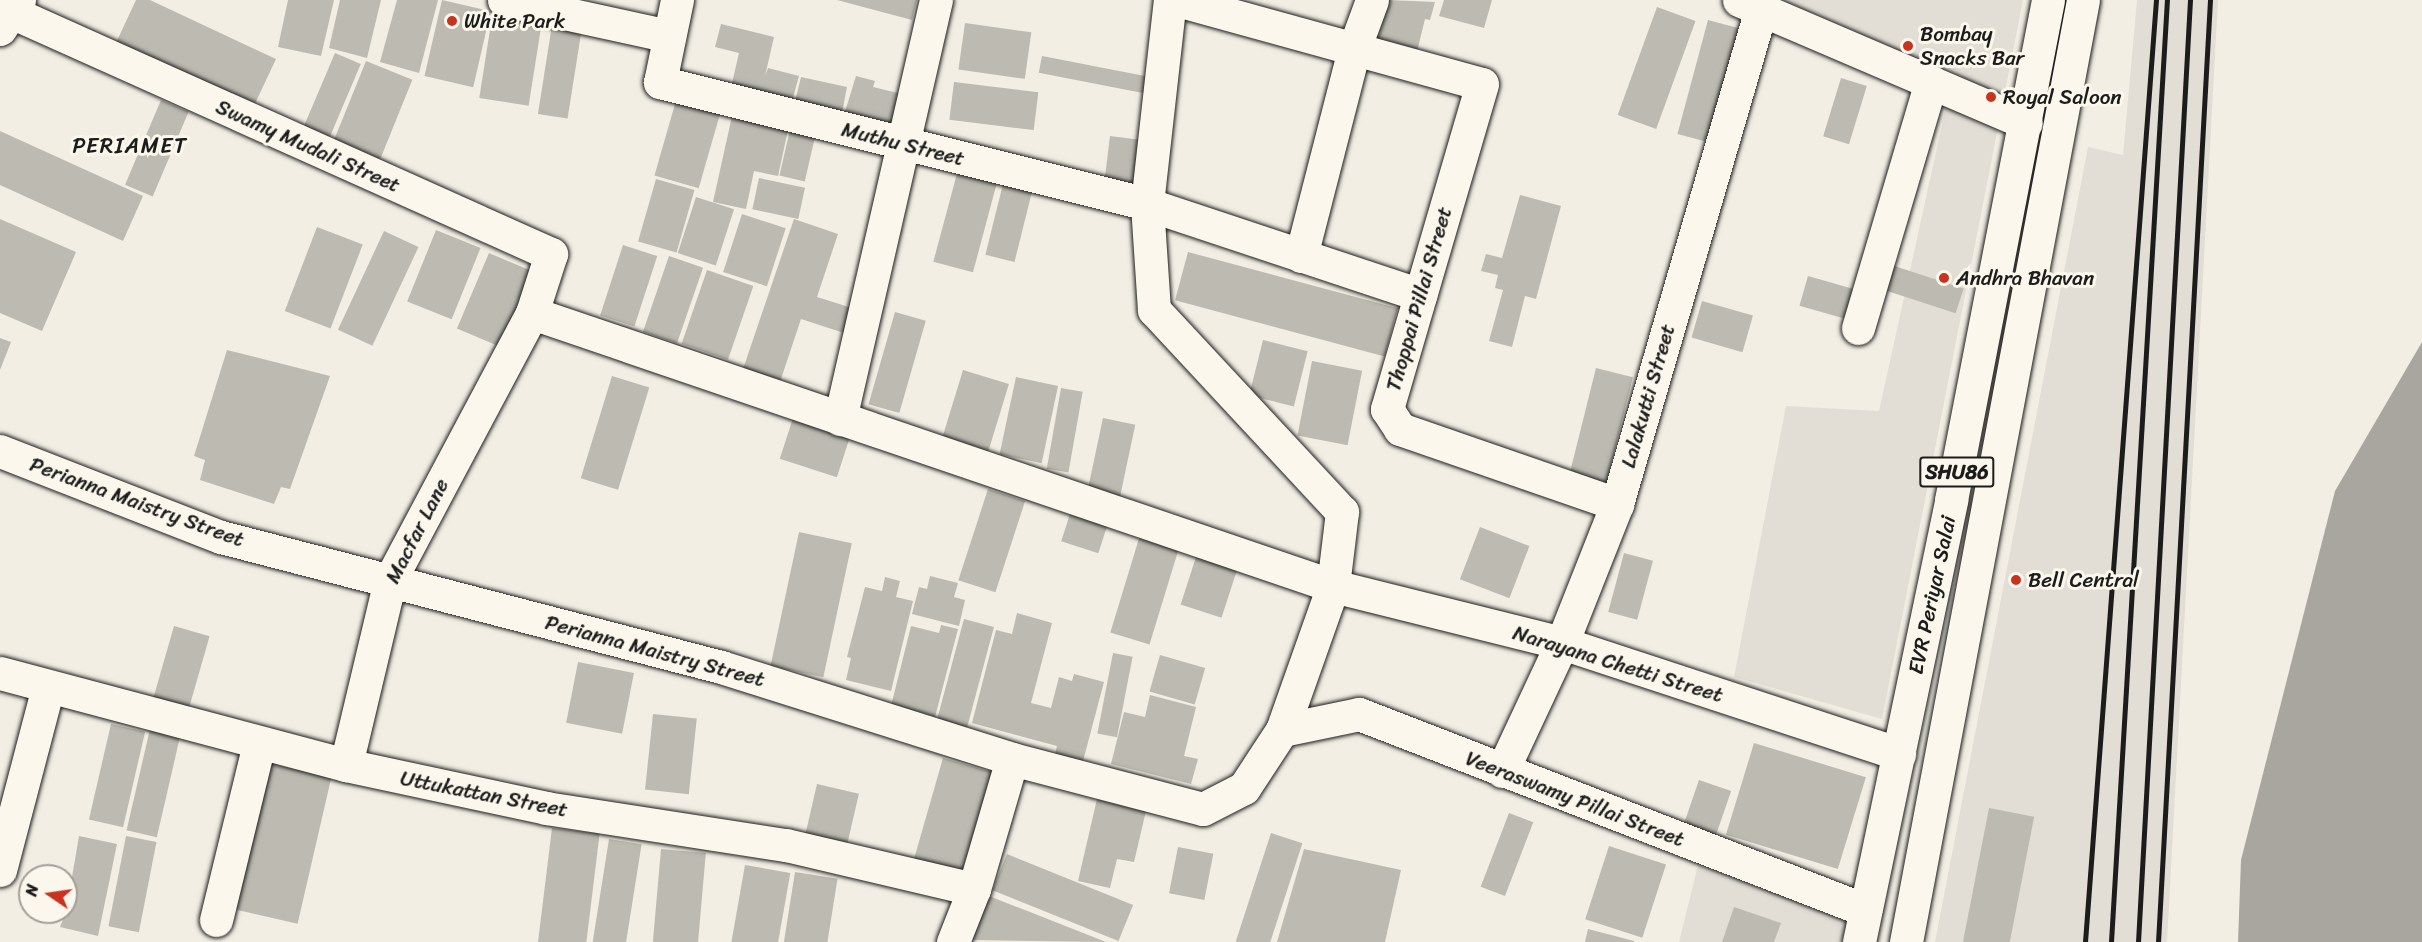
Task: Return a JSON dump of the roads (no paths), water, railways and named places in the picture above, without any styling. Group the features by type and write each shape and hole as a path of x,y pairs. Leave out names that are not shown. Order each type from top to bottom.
{"street":[{"path":"504,0 669,36 677,0"},
{"path":"840,419 936,0"},
{"name":"Perianna Maistry Street","path":"0,451 221,537 721,667 1012,759 1203,809 1244,788 1282,730 1333,586 1342,512 1154,310 1147,204 1170,0"},
{"path":"1177,0 1354,48"},
{"path":"1301,256 1354,48 1372,0"},
{"name":"EVR Periyar Salai","path":"1859,942 2026,123 2048,0"},
{"name":"EVR Periyar Salai","path":"1906,942 2083,0"},
{"path":"1750,4 2026,123"},
{"name":"Lalakutti Street","path":"1502,771 1562,643 1617,504 1750,4"},
{"name":"Swamy Mudali Street","path":"7,12 551,254 532,314"},
{"name":"Muthu Street","path":"669,36 660,82 1147,204 1420,295"},
{"name":"Thoppai Pillai Street","path":"1354,48 1482,84 1387,409 1400,429 1617,504"},
{"path":"1858,328 1931,82"},
{"name":"Narayana Chetti Street","path":"532,314 1333,586 1562,643 1899,754"},
{"name":"Macfar Lane","path":"346,765 390,580 532,314"},
{"name":"Uttukattan Street","path":"0,673 346,765 546,808 786,844 974,889"},
{"path":"0,870 48,687"},
{"name":"Veeraswamy Pillai Street","path":"1282,730 1359,714 1866,910"},
{"path":"216,920 259,743"},
{"path":"953,942 974,889 1012,759"}],"railway":[{"path":"2085,942 2156,0"},
{"path":"2111,942 2167,0"},
{"path":"2138,942 2190,0"},
{"path":"2158,942 2210,0"}],"place":[{"name":"White Park","path":"452,21"},
{"name":"Bombay Snacks Bar","path":"1908,46"},
{"name":"Royal Saloon","path":"1991,97"},
{"name":"Andhra Bhavan","path":"1944,278"},
{"name":"Bell Central","path":"2016,580"}],"district":[{"name":"PERIAMET","path":"130,146"}]}
